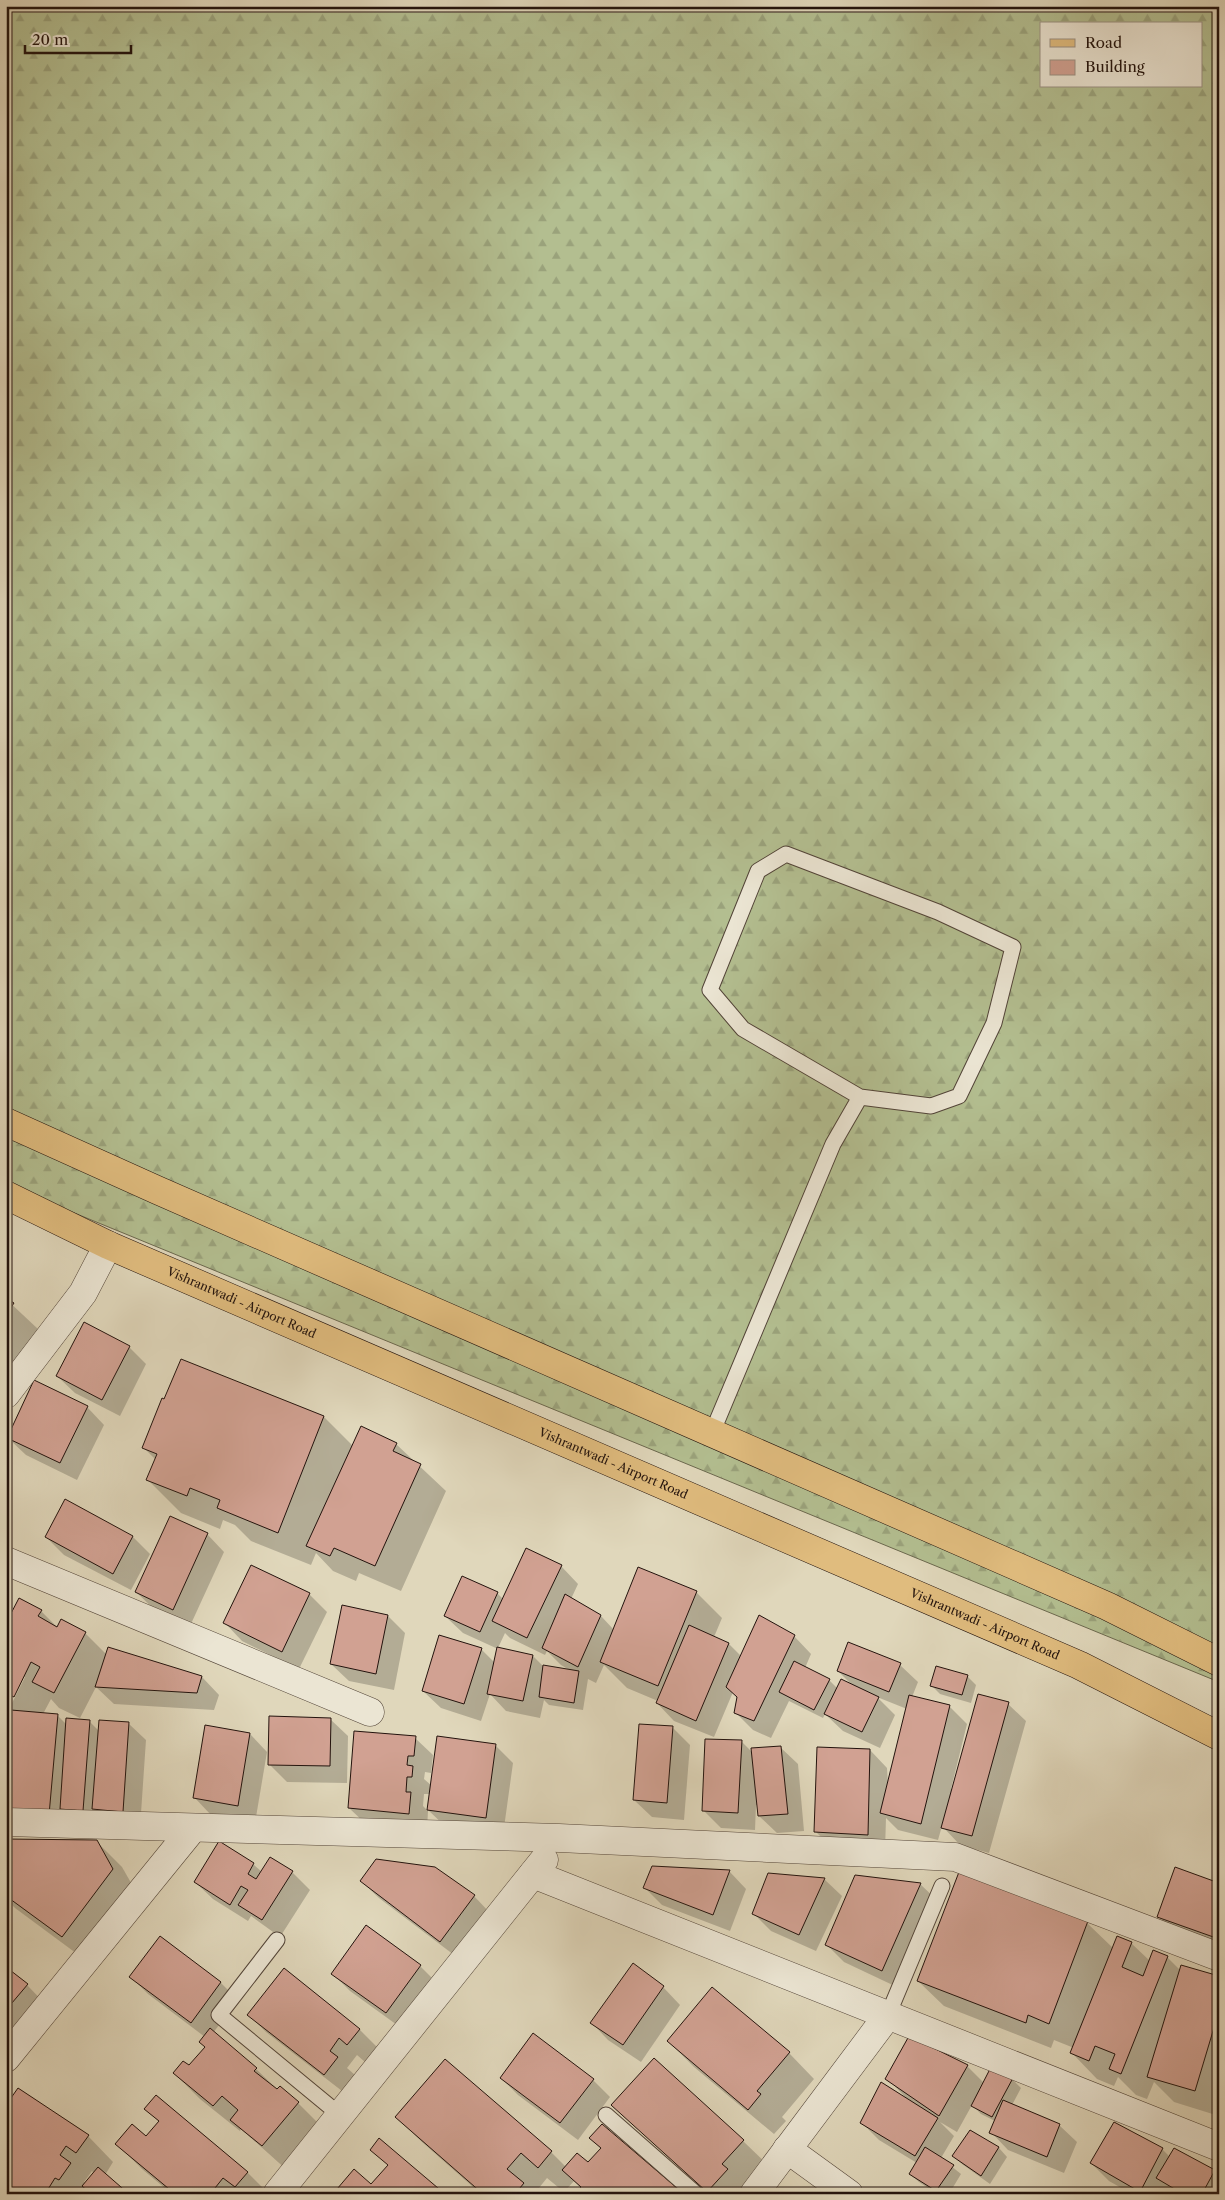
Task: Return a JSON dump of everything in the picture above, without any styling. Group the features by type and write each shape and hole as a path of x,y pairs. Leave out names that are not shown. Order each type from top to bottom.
{"main road":[{"path":"6,1122 156,1190 1107,1606 1219,1662"},
{"name":"Vishrantwadi - Airport Road","path":"6,1195 108,1245 1079,1666 1219,1736"}],"street":[{"path":"6,1394 82,1292 108,1245"},
{"path":"6,1561 370,1712"},
{"path":"6,1822 559,1838 955,1857 1219,1958"},
{"path":"6,2058 193,1828"},
{"path":"277,2194 533,1874 559,1838"},
{"path":"533,1874 1219,2147"},
{"path":"754,2194 888,2015"},
{"path":"787,2149 849,2194"}],"lane":[{"path":"786,854 938,912 1013,947 994,1023 959,1096 931,1106 860,1097 743,1029 710,990 758,871 786,854"},
{"path":"712,1433 833,1144 860,1097"},
{"path":"888,2015 942,1886"},
{"path":"277,1940 219,2015 340,2115"},
{"path":"606,2115 696,2194"}],"green space":[{"path":"6,6 1219,6 1219,1682 6,1185"}],"building":[{"path":"6,1298 14,1303 6,1315"},
{"path":"84,1322 130,1346 102,1400 56,1376"},
{"path":"181,1359 324,1416 278,1533 217,1508 220,1500 190,1488 187,1496 146,1480 157,1454 142,1448 162,1398 164,1399"},
{"path":"34,1380 88,1406 60,1463 7,1438"},
{"path":"361,1426 397,1443 393,1451 421,1464 375,1566 334,1548 330,1556 306,1546"},
{"path":"65,1499 133,1536 113,1574 45,1537"},
{"path":"170,1516 208,1533 173,1610 135,1592"},
{"path":"526,1548 562,1565 527,1638 492,1621"},
{"path":"251,1565 310,1593 282,1652 223,1623"},
{"path":"638,1567 697,1591 658,1686 600,1662"},
{"path":"462,1576 498,1592 480,1632 444,1616"},
{"path":"565,1594 601,1615 578,1667 542,1648"},
{"path":"19,1598 42,1610 38,1616 57,1627 61,1619 86,1632 54,1693 32,1682 40,1667 31,1662 14,1697 6,1693 6,1623"},
{"path":"342,1605 388,1615 376,1674 330,1664"},
{"path":"759,1615 795,1635 754,1721 734,1713 737,1697 726,1687"},
{"path":"689,1625 729,1643 696,1721 656,1703"},
{"path":"439,1635 482,1648 464,1704 422,1691"},
{"path":"848,1642 901,1663 889,1692 837,1671"},
{"path":"108,1647 202,1676 197,1693 95,1687"},
{"path":"497,1647 533,1655 523,1701 487,1694"},
{"path":"794,1661 830,1679 814,1710 779,1692"},
{"path":"543,1665 579,1671 574,1703 539,1697"},
{"path":"936,1666 968,1675 962,1695 930,1686"},
{"path":"841,1679 879,1697 862,1732 824,1714"},
{"path":"978,1694 1009,1702 972,1836 941,1828"},
{"path":"909,1695 950,1705 921,1824 880,1813"},
{"path":"11,1710 58,1714 49,1815 6,1810 6,1757"},
{"path":"269,1716 331,1718 330,1766 268,1765"},
{"path":"66,1718 90,1720 83,1811 60,1809"},
{"path":"99,1720 129,1722 123,1812 92,1809"},
{"path":"639,1724 673,1726 667,1803 633,1800"},
{"path":"205,1725 250,1733 238,1806 193,1798"},
{"path":"354,1731 416,1736 414,1756 408,1756 407,1765 413,1766 412,1777 407,1777 406,1792 411,1792 409,1814 348,1808"},
{"path":"437,1736 496,1744 486,1818 427,1810"},
{"path":"705,1739 742,1740 738,1813 702,1811"},
{"path":"781,1746 788,1814 758,1816 751,1748"},
{"path":"817,1747 870,1749 868,1835 814,1832"},
{"path":"6,1839 97,1840 113,1869 62,1937 6,1896"},
{"path":"219,1841 254,1863 248,1874 256,1879 270,1857 293,1871 262,1920 238,1905 248,1890 241,1886 230,1905 194,1882"},
{"path":"376,1859 435,1867 475,1895 440,1942 360,1881"},
{"path":"652,1866 730,1870 713,1915 643,1888"},
{"path":"1175,1867 1219,1883 1219,1939 1157,1917"},
{"path":"959,1872 1088,1921 1049,2024 1028,2015 1026,2023 917,1981"},
{"path":"768,1873 825,1878 799,1935 752,1914"},
{"path":"855,1875 921,1883 882,1971 825,1945"},
{"path":"366,1925 421,1965 386,2013 331,1974"},
{"path":"160,1936 221,1982 191,2023 129,1977"},
{"path":"1117,1936 1132,1942 1122,1967 1143,1976 1153,1950 1168,1956 1121,2074 1109,2069 1115,2054 1095,2046 1089,2061 1070,2053"},
{"path":"633,1963 664,1986 623,2045 590,2023"},
{"path":"1181,1965 1219,1976 1219,2011 1195,2091 1147,2077"},
{"path":"6,1967 28,1984 6,2010"},
{"path":"284,1968 360,2029 347,2045 339,2038 330,2051 338,2057 324,2075 247,2015"},
{"path":"712,1987 790,2052 757,2091 761,2094 748,2110 667,2041"},
{"path":"210,2028 257,2068 254,2071 277,2089 280,2086 299,2102 262,2146 230,2120 238,2110 222,2096 213,2106 173,2073 183,2061 189,2065 205,2047 199,2042"},
{"path":"533,2033 594,2079 560,2123 500,2078"},
{"path":"909,2036 968,2065 939,2116 885,2079"},
{"path":"654,2058 744,2140 722,2164 728,2169 707,2192 611,2105"},
{"path":"445,2059 552,2151 538,2168 521,2153 507,2169 524,2183 515,2194 483,2194 395,2117"},
{"path":"990,2069 1013,2078 992,2117 971,2106"},
{"path":"881,2082 938,2118 915,2156 860,2123"},
{"path":"18,2088 89,2135 76,2153 66,2146 60,2155 71,2163 59,2180 55,2178 45,2194 6,2194 6,2105"},
{"path":"156,2095 248,2172 235,2187 223,2178 211,2193 213,2194 175,2194 115,2144 132,2124 146,2136 159,2121 144,2109"},
{"path":"1003,2100 1060,2124 1047,2157 989,2133"},
{"path":"1114,2122 1163,2148 1140,2192 1090,2163"},
{"path":"602,2124 684,2194 578,2194 576,2192 581,2187 562,2170 577,2153 588,2162 601,2148 589,2138"},
{"path":"970,2130 999,2147 981,2176 952,2156"},
{"path":"379,2138 445,2194 343,2194 337,2189 354,2169 371,2184 388,2165 370,2150"},
{"path":"925,2147 954,2165 936,2191 909,2174"},
{"path":"1174,2148 1215,2170 1202,2194 1183,2194 1156,2178"},
{"path":"98,2167 129,2194 91,2194 82,2186"},
{"path":"1219,2176 1219,2194 1209,2194"}]}
